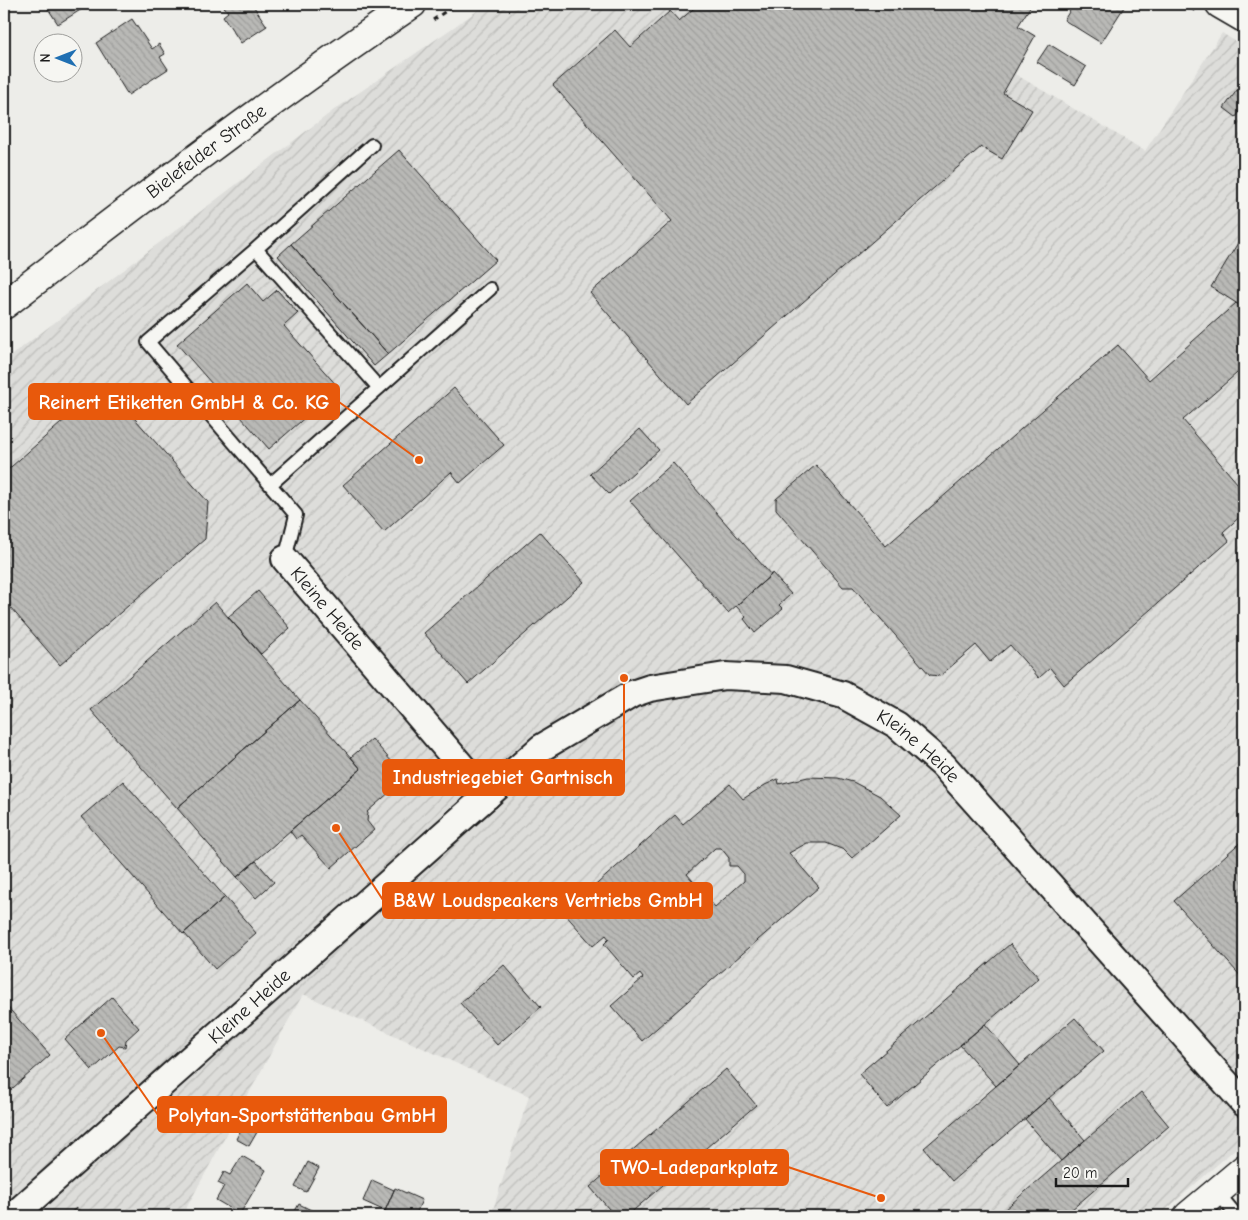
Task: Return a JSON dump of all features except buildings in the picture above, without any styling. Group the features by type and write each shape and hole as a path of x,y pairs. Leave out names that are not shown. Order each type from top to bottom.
{"street":[{"name":"Bielefelder Straße","path":"4,305 218,140 335,56 412,4"},
{"path":"1220,4 1244,18"},
{"name":"Kleine Heide","path":"285,559 487,796"},
{"name":"Kleine Heide","path":"13,1216 541,748 632,694 650,688 725,676 786,679 843,695 897,725 943,765 1244,1103"},
{"path":"1188,1216 1244,1169"}],"lane":[{"path":"285,559 296,515 148,342 256,249 372,144"},
{"path":"256,249 379,388"},
{"path":"271,484 490,289"},
{"path":"1217,1192 1236,1216"}],"shaded area":[{"path":"487,4 1032,4 1018,26 1035,36 1015,74 1145,151 1222,33 1244,47 1244,1141 1159,1216 491,1216 529,1096 303,994 182,1216 4,1216 4,361 334,110"}],"place":[{"name":"Reinert Etiketten GmbH & Co. KG","path":"419,460"},
{"name":"Industriegebiet Gartnisch","path":"624,678"},
{"name":"B&W Loudspeakers Vertriebs GmbH","path":"336,828"},
{"name":"Polytan-Sportstättenbau GmbH","path":"101,1033"},
{"name":"TWO-Ladeparkplatz","path":"881,1198"}]}
